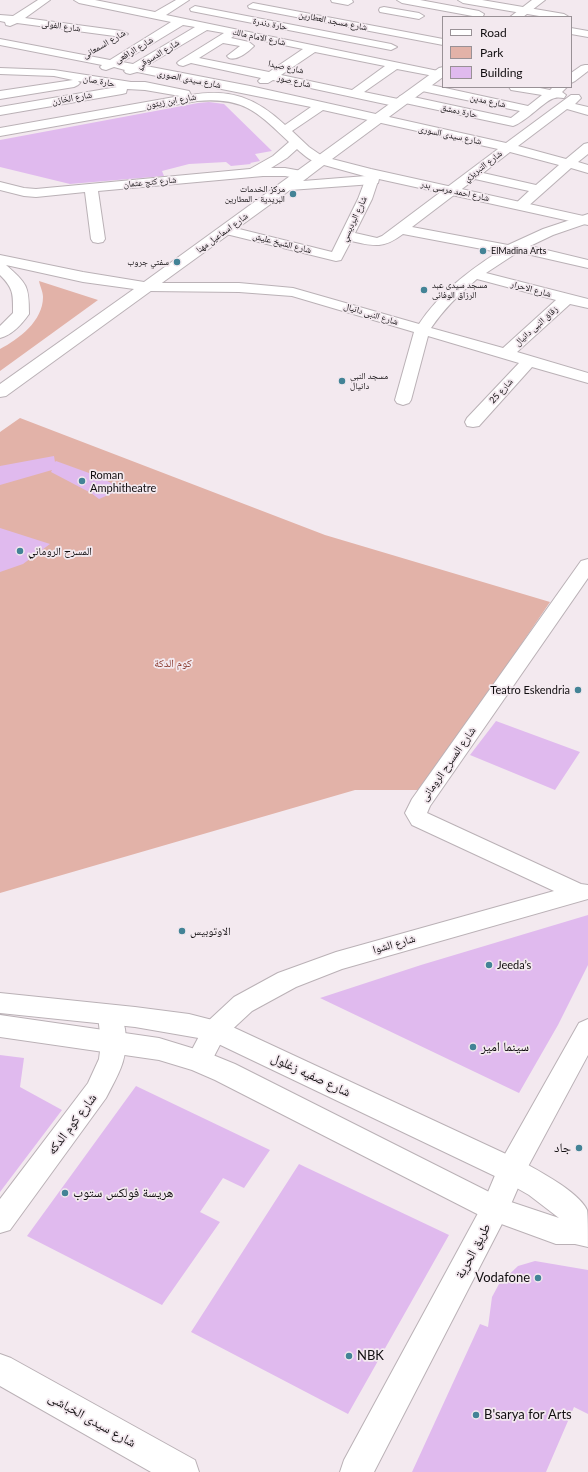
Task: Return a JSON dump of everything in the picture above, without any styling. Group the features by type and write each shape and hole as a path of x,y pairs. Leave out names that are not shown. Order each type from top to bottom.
{"main road":[{"path":"521,14 539,0"},
{"name":"شارع اسماعيل مهنا","path":"0,392 227,230 441,73"},
{"name":"شارع احمد مرسى بدر","path":"322,160 521,206 586,219"},
{"path":"287,186 398,178"},
{"path":"0,259 104,281 148,287"},
{"path":"0,267 18,284 22,298 21,314 0,333"},
{"name":"شارع صفيه زغلول","path":"0,1003 179,1022 216,1030 511,1170 539,1186 568,1207 588,1234"},
{"name":"شارع صفيه زغلول","path":"0,1026 159,1049 199,1061 225,1072 495,1209 556,1231 575,1231 588,1234"},
{"name":"طريق الحرية","path":"356,1472 495,1209 511,1170 588,1030"},
{"name":"شارع سيدى الخباشى","path":"0,1369 183,1472"}],"street":[{"path":"0,30 45,0"},
{"name":"شارع الامام مالك","path":"79,0 102,2 155,16 205,26 219,34 248,46 233,56"},
{"path":"336,0 348,2"},
{"path":"250,90 285,67 340,37 354,25 354,21 375,13 392,0"},
{"path":"402,0 486,16"},
{"path":"469,0 521,14 550,16"},
{"name":"حارة دندرة","path":"156,1 179,3 236,17 392,47"},
{"path":"33,48 102,2"},
{"name":"شارع السمعانى","path":"108,42 179,3"},
{"path":"145,86 204,50 236,17 260,3"},
{"name":"شارع مسجد العطارين","path":"242,4 260,3 354,25 442,42"},
{"path":"375,13 428,18"},
{"name":"شارع الفولى","path":"0,18 122,34"},
{"name":"شارع الرافعى","path":"0,95 78,82 181,21"},
{"name":"شارع الدسوقي","path":"112,83 205,26"},
{"path":"572,31 588,34"},
{"name":"شارع الامام مالك","path":"219,34 233,32 394,65 441,73"},
{"path":"373,60 409,35"},
{"name":"شارع سيدى الصورى","path":"0,42 250,90 378,119"},
{"name":"شارع السمعانى","path":"54,73 95,50"},
{"path":"204,50 248,59"},
{"name":"شارع صور","path":"189,59 354,94 402,101"},
{"name":"شارع صيدا","path":"270,64 300,70"},
{"path":"354,94 394,65"},
{"path":"572,65 586,68"},
{"path":"572,78 586,68"},
{"name":"حارة صان","path":"0,70 54,73 112,83 145,86 198,97"},
{"path":"352,81 367,84"},
{"path":"57,86 87,116"},
{"name":"شارع الخازن","path":"5,110 145,86"},
{"name":"شارع مدين","path":"422,87 531,110"},
{"path":"226,96 237,88"},
{"path":"531,88 556,90 576,101 588,111"},
{"path":"531,110 556,90"},
{"name":"شارع ابن زيتون","path":"0,132 198,97 226,96 254,105 309,154 322,160"},
{"path":"0,98 5,110 26,127"},
{"name":"حارة دمشق","path":"402,101 513,122 531,110"},
{"name":"شارع التبريزي","path":"346,236 378,242 388,239 508,147 576,101"},
{"path":"284,131 320,106"},
{"name":"شارع سيدى السورى","path":"378,119 508,147 588,169"},
{"path":"250,173 279,159 290,151 296,142"},
{"path":"521,206 588,147"},
{"name":"شارع كنج عثمان","path":"0,186 29,193 250,173 285,172 302,175"},
{"path":"472,174 539,190"},
{"name":"شارع البرديسي","path":"336,257 365,199 371,181"},
{"path":"91,187 98,239"},
{"path":"403,400 422,330 436,310 454,291 474,274 513,249 548,232 586,219"},
{"path":"401,229 588,264"},
{"name":"شارع الشيخ عليش","path":"227,230 336,257"},
{"name":"شارع الاحرار","path":"474,274 581,300"},
{"name":"شارع النبى دانيال","path":"148,287 238,286 293,292 346,306 422,330 588,378"},
{"name":"زقاق النبى دانيال","path":"506,354 581,300"},
{"name":"شارع 25","path":"473,422 529,361"},
{"name":"شارع المسرح الرومانى","path":"584,892 428,823 420,819 416,813 420,804 588,565"},
{"name":"شارع الشوا","path":"199,1061 216,1030 243,1004 287,980 336,961 584,892"},
{"name":"شارع كوم الدكه","path":"0,1221 97,1090 112,1059 114,1043 110,1015"}],"green space":[{"path":"39,281 98,300 0,371 0,349 15,340 29,328 39,314 42,306 43,293"},
{"name":"كوم الدكة","path":"20,418 325,535 550,602 422,790 355,790 0,893 0,432"}],"building":[{"path":"209,102 224,104 272,151 255,154 260,161 250,163 251,164 231,166 226,162 189,164 162,171 164,176 70,184 0,167 0,140"},
{"name":"Roman Amphitheatre","path":"54,456 55,462 56,461 100,477 122,489 99,499 91,493 51,472 52,470 0,485 0,466"},
{"name":"المسرح الروماني","path":"0,528 50,544 23,564 0,572"},
{"path":"496,721 580,752 555,790 470,755"},
{"path":"588,915 588,965 558,1025 519,1093 320,998 421,965"},
{"path":"0,1055 24,1058 20,1087 62,1110 0,1192"},
{"path":"136,1086 270,1150 244,1188 223,1178 200,1212 220,1222 162,1305 27,1236"},
{"path":"299,1164 449,1235 348,1414 191,1332"},
{"path":"535,1261 588,1270 588,1414 574,1407 546,1472 412,1472 480,1324 488,1327 492,1297 499,1284 518,1266"}],"place":[{"name":"مركز الخدمات البريدية - العطارين","path":"293,194"},
{"name":"ElMadina Arts","path":"483,251"},
{"name":"سفتي جروب","path":"177,262"},
{"name":"مسجد سيدى عبد الرزاق الوفائى","path":"424,290"},
{"name":"مسجد النبي دانيال","path":"342,381"},
{"name":"Roman Amphitheatre","path":"82,481"},
{"name":"المسرح الروماني","path":"20,551"},
{"name":"Teatro Eskendria","path":"578,690"},
{"name":"الاوتوبيس","path":"182,931"},
{"name":"Jeeda’s","path":"489,965"},
{"name":"سينما امير","path":"473,1047"},
{"name":"جاد","path":"579,1148"},
{"name":"هريسة فولكس ستوب","path":"65,1193"},
{"name":"Vodafone","path":"538,1278"},
{"name":"NBK","path":"349,1356"},
{"name":"B'sarya for Arts","path":"476,1415"}]}
